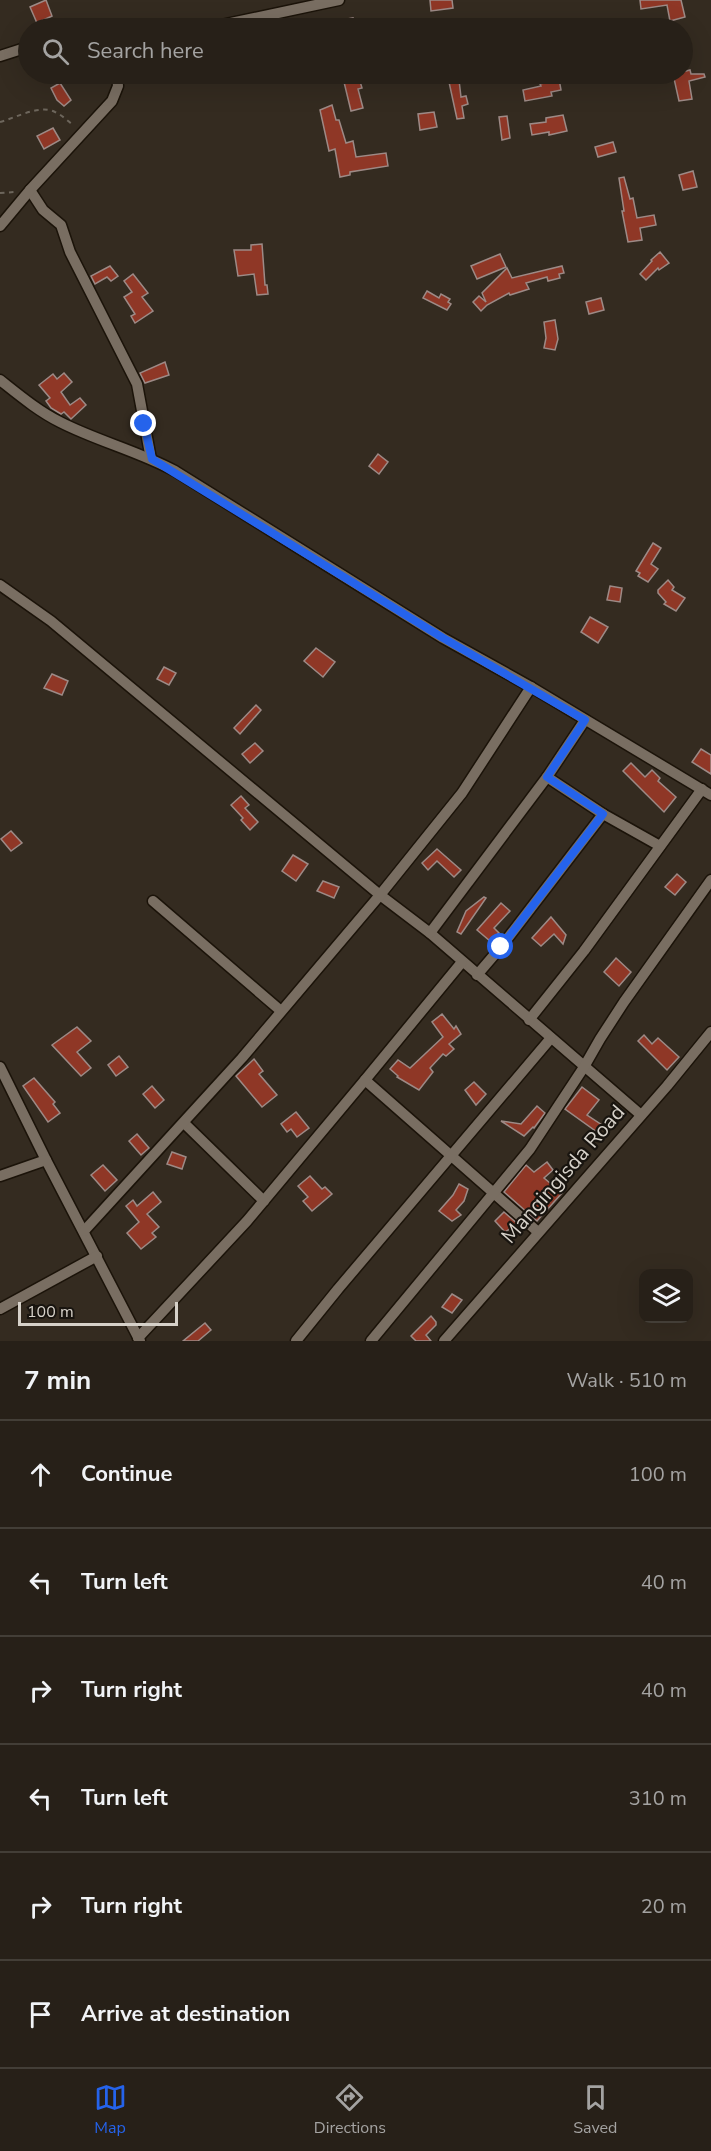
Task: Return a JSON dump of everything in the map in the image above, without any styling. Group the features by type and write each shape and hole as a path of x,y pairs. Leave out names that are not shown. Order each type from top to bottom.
{"street":[{"path":"254,18 339,0"},
{"path":"0,56 18,50"},
{"path":"0,226 30,190 101,115 116,94 118,84"},
{"path":"30,190 40,207 61,225 70,252 137,384 152,459"},
{"path":"0,380 32,405 60,422 152,459 443,638 531,687 706,792 660,846 591,943 530,1020"},
{"path":"0,585 51,621 380,895 430,933 641,1115"},
{"path":"84,1231 242,1058 380,895 462,793 531,687"},
{"path":"430,933 547,777 585,720"},
{"path":"547,777 603,814 660,846"},
{"path":"477,975 603,814"},
{"path":"371,1341 530,1149 624,1002 711,880"},
{"path":"153,901 281,1011"},
{"path":"0,1067 139,1339 264,1202 462,962"},
{"name":"Mangingisda Road","path":"444,1341 711,1032"},
{"path":"296,1341 338,1288 550,1038"},
{"path":"365,1080 538,1232"},
{"path":"184,1123 264,1202"},
{"path":"0,1176 46,1160"},
{"path":"0,1309 97,1256"}],"path":[{"path":"0,122 47,110 54,111 84,134"}],"building":[{"path":"46,0 52,16 35,18 30,7"},
{"path":"430,0 452,0 453,8 431,11"},
{"path":"640,0 681,0 685,17 669,18 667,5 641,9"},
{"path":"693,74 704,74 705,77 693,80"},
{"path":"61,84 71,100 64,106 57,100 51,88"},
{"path":"344,84 361,84 362,88 358,89 363,108 351,111"},
{"path":"449,84 459,84 461,97 466,96 468,104 462,106 464,118 457,119"},
{"path":"540,84 560,84 561,90 551,92 552,96 525,101 523,90 541,86"},
{"path":"675,84 690,84 692,99 679,101"},
{"path":"332,105 346,143 353,141 356,157 386,153 388,166 350,172 350,175 340,177 335,149 329,151 320,110"},
{"path":"434,112 437,127 420,130 418,114"},
{"path":"563,115 567,131 549,135 549,132 532,135 530,124 546,122 546,118"},
{"path":"507,116 510,138 502,140 499,117"},
{"path":"53,128 60,140 44,149 37,136"},
{"path":"613,142 616,152 598,157 595,147"},
{"path":"693,171 697,187 683,190 679,175"},
{"path":"624,177 630,199 633,198 637,218 654,215 656,225 640,228 642,240 628,242 619,178"},
{"path":"262,244 265,285 267,285 268,294 257,295 254,274 238,276 234,250 251,250 251,245"},
{"path":"660,252 669,263 659,270 658,268 646,280 640,274"},
{"path":"500,254 506,267 477,279 471,266"},
{"path":"110,266 118,276 111,281 107,277 95,284 91,276"},
{"path":"562,266 564,273 559,274 560,278 548,281 547,277 526,283 529,289 510,295 509,293 487,305 481,311 473,302 479,296 486,302 482,293 507,268 512,278"},
{"path":"133,274 148,293 142,297 153,311 135,323 131,316 135,314 124,297 132,292 124,281"},
{"path":"427,291 439,298 441,294 450,299 448,302 451,304 447,310 423,298"},
{"path":"601,298 604,310 589,314 586,302"},
{"path":"555,320 558,339 555,350 544,348 546,338 544,322"},
{"path":"165,362 169,375 145,383 140,373"},
{"path":"64,373 72,382 61,392 70,405 80,398 86,405 71,419 64,412 61,414 51,408 46,401 50,398 39,385 53,374 57,379"},
{"path":"378,454 388,462 379,474 369,466"},
{"path":"653,543 661,548 651,564 658,569 648,582 638,576 640,573 636,571"},
{"path":"668,580 674,587 672,590 685,598 676,611 664,604 666,602 658,593 658,590"},
{"path":"610,586 622,588 620,602 607,600"},
{"path":"590,617 608,627 598,643 581,632"},
{"path":"316,648 335,662 323,677 304,661"},
{"path":"164,667 176,673 169,685 157,679"},
{"path":"52,674 68,681 62,695 44,688"},
{"path":"256,705 261,710 240,734 234,728"},
{"path":"255,743 263,751 250,763 242,754"},
{"path":"701,749 711,755 711,774 692,762"},
{"path":"631,763 645,777 652,770 660,778 658,781 676,797 664,812 623,771"},
{"path":"241,796 249,805 245,808 258,822 250,830 231,805"},
{"path":"11,831 22,843 11,851 1,839"},
{"path":"437,849 461,870 454,877 437,861 428,870 422,863"},
{"path":"293,855 308,864 296,881 282,871"},
{"path":"677,874 686,882 675,895 665,887"},
{"path":"323,881 339,887 334,898 317,891"},
{"path":"484,897 486,898 461,934 457,932 466,911"},
{"path":"501,903 510,911 494,928 499,933 490,941 477,930"},
{"path":"551,917 566,935 563,944 554,934 541,946 532,938"},
{"path":"616,958 631,972 619,986 604,972"},
{"path":"442,1014 454,1029 456,1026 461,1034 449,1044 454,1049 446,1056 443,1054 430,1068 433,1072 419,1090 397,1077 390,1069 398,1060 410,1068 443,1037 432,1022"},
{"path":"77,1027 91,1041 77,1052 91,1068 81,1076 52,1045"},
{"path":"644,1035 652,1044 658,1038 679,1057 667,1070 638,1041"},
{"path":"119,1056 128,1067 116,1076 108,1065"},
{"path":"254,1059 263,1071 259,1074 277,1095 262,1107 236,1076"},
{"path":"34,1078 55,1102 53,1104 60,1113 48,1122 23,1086"},
{"path":"474,1082 486,1094 476,1105 465,1090"},
{"path":"152,1086 164,1100 155,1108 143,1094"},
{"path":"582,1087 599,1100 587,1115 602,1125 597,1132 565,1109"},
{"path":"537,1106 545,1113 534,1128 524,1136 501,1121 521,1124"},
{"path":"296,1112 309,1128 297,1137 291,1129 287,1132 281,1124"},
{"path":"137,1134 149,1148 141,1155 129,1141"},
{"path":"172,1152 186,1157 182,1169 167,1164"},
{"path":"547,1162 553,1170 544,1178 562,1193 537,1221 504,1192 526,1165 534,1172"},
{"path":"103,1165 117,1180 105,1191 91,1175"},
{"path":"310,1176 322,1189 325,1187 332,1194 312,1211 303,1201 308,1197 298,1186"},
{"path":"459,1184 468,1189 464,1201 456,1210 461,1215 452,1221 439,1211"},
{"path":"153,1192 161,1202 147,1214 159,1227 152,1233 156,1237 141,1249 127,1233 139,1222 126,1206 133,1200 137,1206"},
{"path":"504,1212 518,1224 505,1232 495,1221"},
{"path":"452,1294 462,1300 452,1313 442,1307"},
{"path":"431,1316 436,1325 426,1335 431,1341 416,1341 411,1336"},
{"path":"205,1323 211,1330 198,1341 183,1341"}],"route":[{"path":"144,424 152,459 175,471 443,638 585,720 547,777 603,814 501,947"}]}
